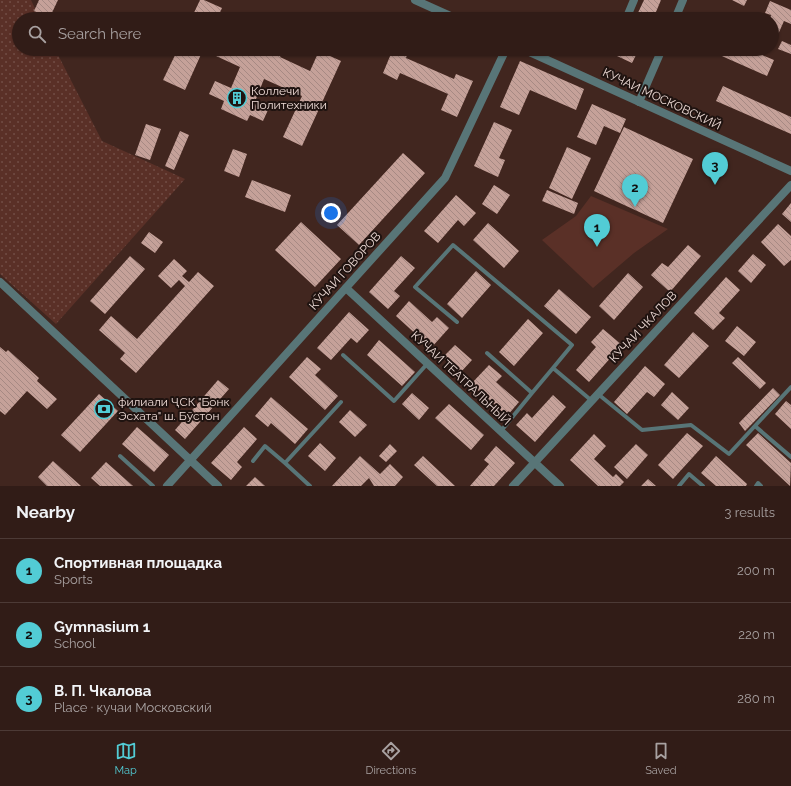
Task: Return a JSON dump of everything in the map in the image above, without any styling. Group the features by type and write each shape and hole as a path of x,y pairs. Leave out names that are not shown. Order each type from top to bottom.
{"street":[{"path":"415,0 442,12"},
{"path":"629,12 634,0"},
{"path":"678,12 683,0"},
{"name":"КӮЧАИ ГОВОРОВ","path":"167,486 445,178 503,56"},
{"name":"КУЧАИ МОСКОВСКИЙ","path":"538,56 791,171"},
{"path":"639,102 659,56"},
{"name":"КУЧАИ ЧКАЛОВ","path":"513,486 791,185"},
{"path":"0,282 218,486"},
{"name":"КУЧАИ ТЕАТРАЛЬНЫЙ","path":"346,288 560,486"}],"lane":[{"path":"457,322 415,287 453,245 572,345 501,431"},
{"path":"487,353 532,393"},
{"path":"343,355 394,401 427,364"},
{"path":"553,368 592,400"},
{"path":"598,394 642,430 691,425 729,454 791,387"},
{"path":"787,391 791,395"},
{"path":"285,463 341,402"},
{"path":"755,426 791,457"},
{"path":"253,461 265,446 310,486"},
{"path":"120,456 153,486"},
{"path":"679,486 689,474 703,486"},
{"path":"756,486 758,483 761,486"}],"shaded area":[{"path":"0,0 31,0 37,12 12,12 12,56 59,56 102,141 185,179 56,324 0,274"},
{"path":"591,196 668,229 634,253 593,288 542,240 576,216"}],"building":[{"path":"39,0 58,0 52,12 34,11"},
{"path":"200,0 204,0 222,8 220,12 194,12"},
{"path":"644,0 661,0 656,12 638,12"},
{"path":"732,0 747,0 744,6"},
{"path":"770,1 791,10 791,24 784,21 779,32 779,12 765,12"},
{"path":"782,41 791,45 791,54 779,49"},
{"name":"Коллечи Политехники","path":"175,56 200,56 185,90 163,80"},
{"name":"Коллечи Политехники","path":"216,56 280,56 310,71 317,56 330,56 341,61 302,146 283,137 302,96 264,79 254,104 268,110 263,121 250,115 247,121 221,109 224,101 209,94 215,81 231,88 240,67"},
{"path":"390,56 407,56 406,58 454,79 456,74 473,81 457,117 441,110 448,94 400,73 397,80 383,73"},
{"path":"617,56 636,56 632,63"},
{"path":"722,56 765,56 774,60 767,76"},
{"path":"520,61 584,89 576,110 530,90 519,115 500,107"},
{"path":"723,86 791,117 791,134 716,101"},
{"path":"592,104 626,119 620,133 604,126 596,145 577,137"},
{"path":"494,122 512,130 499,158 505,160 498,177 474,166"},
{"path":"146,124 161,129 150,160 135,155"},
{"path":"624,127 693,159 663,223 594,191"},
{"path":"180,131 189,135 174,170 165,166"},
{"path":"567,147 591,158 572,199 549,188"},
{"path":"233,149 247,154 239,177 224,171"},
{"path":"403,153 425,173 359,245 337,225"},
{"path":"252,180 291,195 285,212 245,197"},
{"path":"494,185 510,195 497,214 482,204"},
{"path":"547,190 578,203 574,214 542,201"},
{"path":"456,195 476,213 464,226 458,220 438,243 424,231"},
{"path":"791,203 791,222 782,214"},
{"path":"301,222 341,259 315,287 275,250"},
{"path":"488,223 519,251 504,268 473,240"},
{"path":"778,224 791,236 791,260 784,266 761,242"},
{"path":"149,232 163,242 155,253 141,243"},
{"path":"688,245 701,256 670,292 651,275 662,263 668,267"},
{"path":"753,254 766,265 751,283 738,271"},
{"path":"130,256 145,269 105,314 90,301"},
{"path":"401,256 415,268 394,291 400,296 388,309 369,292"},
{"path":"174,259 187,271 182,276 189,282 198,272 214,286 136,373 120,359 125,353 99,330 111,316 137,339 185,286 179,280 171,288 158,276"},
{"path":"476,271 491,285 462,318 447,304"},
{"path":"628,273 643,287 614,320 599,306"},
{"path":"726,277 740,290 719,313 725,318 713,330 694,313"},
{"path":"559,289 591,317 576,334 544,306"},
{"path":"409,301 432,322 437,317 449,328 431,348 396,316"},
{"path":"349,312 369,330 357,343 351,338 331,360 317,348"},
{"path":"528,319 543,333 514,366 499,352"},
{"path":"737,326 756,342 744,356 725,341"},
{"path":"603,329 622,345 589,382 576,370 596,347 591,342"},
{"path":"693,332 709,346 679,378 664,365"},
{"path":"379,340 415,372 402,386 367,355"},
{"path":"455,345 472,360 460,373 443,357"},
{"path":"0,347 6,352 8,350 39,378 37,381 57,399 47,409 27,391 5,415 0,411"},
{"path":"307,357 321,369 315,375 338,396 325,410 289,377"},
{"path":"738,357 766,383 760,389 732,363"},
{"path":"489,365 502,376 496,382 519,402 507,416 471,384"},
{"path":"645,366 665,384 654,397 647,392 627,414 614,402"},
{"path":"218,380 229,389 185,439 175,430"},
{"path":"773,388 780,395 745,431 739,423"},
{"path":"672,392 689,408 678,420 661,405"},
{"path":"412,393 429,408 419,420 402,404"},
{"path":"99,394 118,411 80,452 61,435"},
{"path":"553,395 566,407 535,442 516,425 527,413 532,418"},
{"path":"271,397 308,429 295,444 271,423 268,427 255,416"},
{"path":"786,401 791,405 791,429 775,414"},
{"path":"449,404 484,435 471,450 435,418"},
{"path":"350,410 367,425 355,437 339,422"},
{"path":"137,427 169,455 154,472 122,444"},
{"path":"244,427 257,439 237,462 242,467 231,480 211,463"},
{"path":"687,433 703,446 673,479 658,465"},
{"path":"758,433 791,463 790,486 746,445"},
{"path":"594,434 606,446 594,459 613,477 616,474 624,482 620,486 598,486 570,460"},
{"path":"320,443 336,458 325,471 308,456"},
{"path":"390,444 397,451 386,462 379,456"},
{"path":"636,444 648,455 627,479 614,467"},
{"path":"496,446 515,463 494,486 470,486 489,464 484,460"},
{"path":"360,456 380,474 390,464 403,477 395,486 374,486 369,478 361,486 332,486"},
{"path":"423,456 455,486 437,486 414,465"},
{"path":"716,456 747,484 746,486 716,486 701,473"},
{"path":"53,461 81,486 47,486 38,477"},
{"path":"106,462 133,486 100,486 91,478"},
{"path":"255,477 265,486 246,486"},
{"path":"648,479 656,486 641,486"}],"place":[{"name":"Коллечи Политехники","path":"237,98"},
{"name":"В. П. Чкалова","path":"715,185"},
{"name":"Gymnasium 1","path":"635,207"},
{"name":"Спортивная площадка","path":"597,247"},
{"name":"филиали ҶСК \"Бонк Эсхата\" ш. Бӯстон","path":"104,409"}]}
